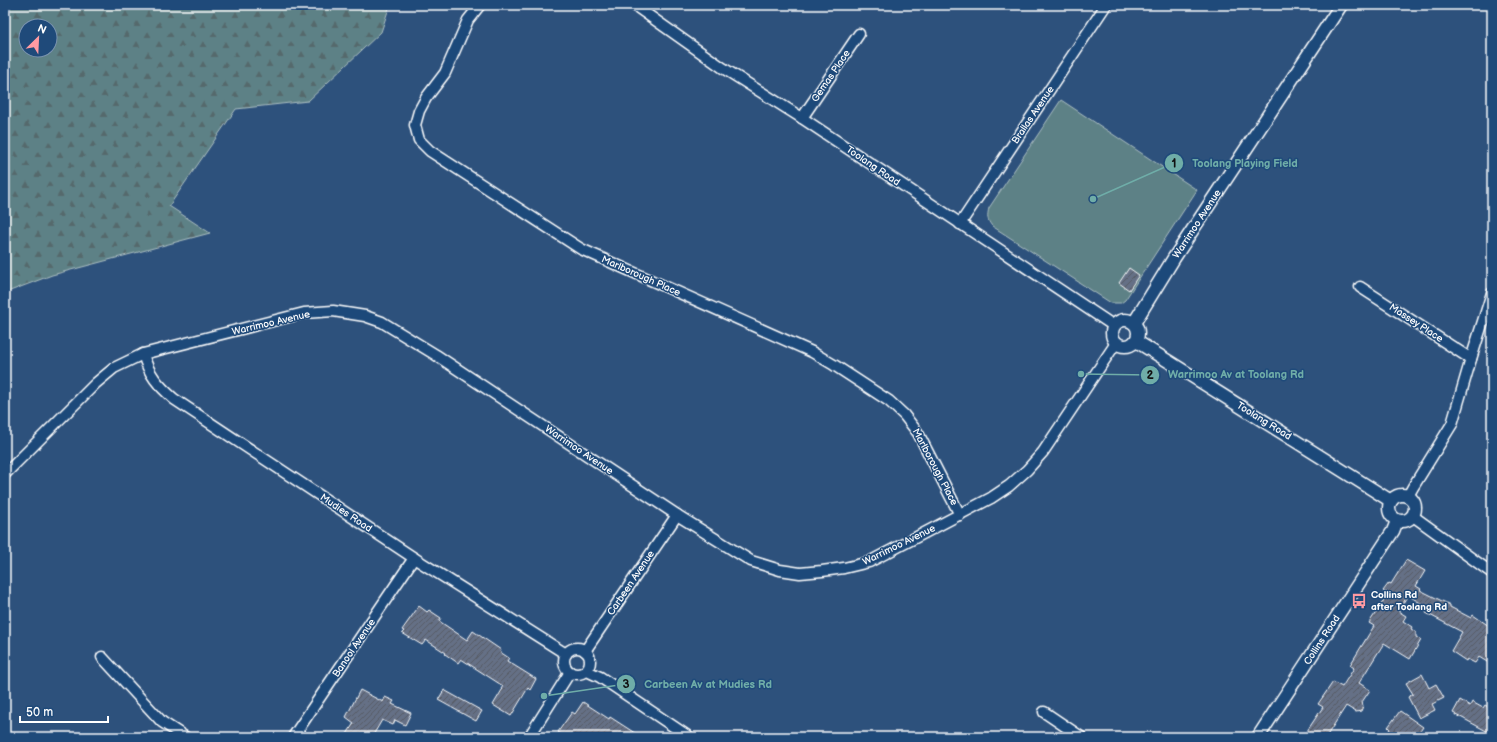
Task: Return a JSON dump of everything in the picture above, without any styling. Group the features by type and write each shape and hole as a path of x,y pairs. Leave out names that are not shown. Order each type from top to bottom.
{"street":[{"name":"Marlborough Place","path":"480,5 468,20 445,73 426,98 419,111 415,125 419,140 430,151 581,249 812,352 889,401 904,415 918,433 960,514"},
{"name":"Toolang Road","path":"634,5 723,68 802,118 1114,326"},
{"name":"Brallas Avenue","path":"960,224 1106,5"},
{"name":"Warrimoo Avenue","path":"1134,323 1174,258 1341,5"},
{"name":"Gemas Place","path":"802,118 860,34"},
{"name":"Massey Place","path":"1360,287 1471,359"},
{"path":"1408,496 1452,424 1492,293"},
{"name":"Warrimoo Avenue","path":"5,474 96,383 114,368 143,354 304,313 333,311 365,316 382,322 436,355 676,515 751,561 780,570 800,573 844,568 869,562 991,498 1009,486 1027,470 1043,452 1116,343"},
{"path":"1122,320 1127,320 1134,323 1139,332 1136,341 1129,346 1120,346 1116,343 1112,336 1114,326 1118,321 1122,320"},
{"name":"Toolang Road","path":"1136,341 1391,501"},
{"name":"Mudies Road","path":"143,354 152,378 174,399 414,558 566,654"},
{"path":"1399,495 1408,496 1414,502 1415,513 1406,522 1397,521 1389,512 1389,504 1391,501 1399,495"},
{"name":"Carbeen Avenue","path":"585,651 676,515"},
{"path":"1413,516 1492,573"},
{"name":"Collins Road","path":"1258,737 1393,531 1397,521"},
{"name":"Banool Avenue","path":"294,737 414,558"},
{"path":"576,648 585,651 590,658 587,671 578,675 570,672 565,666 564,662 566,654 576,648"},
{"path":"102,657 162,722 185,737"},
{"path":"587,671 600,677 689,737"},
{"path":"529,737 570,672"},
{"path":"1044,712 1081,737"}],"green space":[{"path":"5,5 390,5 381,32 308,101 236,109 169,206 210,233 52,275 10,291 5,295"},
{"path":"1061,100 1197,190 1125,300 1121,303 1111,303 992,226 988,220 989,208"}],"building":[{"path":"1129,268 1139,275 1129,290 1119,283"},
{"path":"1406,560 1425,571 1416,586 1421,589 1420,590 1450,605 1450,607 1471,618 1473,615 1492,628 1492,665 1479,657 1475,663 1467,659 1466,661 1451,651 1462,632 1426,613 1428,608 1408,595 1398,611 1406,616 1403,621 1412,627 1411,629 1416,632 1416,637 1421,640 1410,659 1384,643 1359,683 1370,690 1362,702 1363,706 1361,711 1356,712 1346,706 1326,737 1303,737 1323,707 1318,704 1333,682 1342,687 1354,668 1350,665 1374,626 1369,623 1388,594 1383,591 1389,583 1391,584"},
{"path":"419,606 427,612 429,610 441,618 439,621 467,640 473,631 501,650 500,652 509,658 507,661 536,679 530,690 528,688 511,716 493,705 503,686 461,659 458,663 426,640 422,645 402,633 404,631 402,630"},
{"path":"1422,674 1429,688 1436,684 1444,698 1432,704 1435,710 1419,718 1408,697 1413,694 1406,683"},
{"path":"360,690 383,702 385,697 394,701 392,704 411,713 405,725 395,720 393,725 382,720 372,737 352,737 347,734 354,723 346,717"},
{"path":"444,690 482,711 476,721 438,700"},
{"path":"1460,700 1470,706 1472,702 1483,708 1485,705 1492,709 1492,734 1453,713"},
{"path":"583,702 641,737 565,737 558,732 572,712 575,714"},
{"path":"1400,711 1423,727 1416,737 1385,737 1390,729 1388,727"}],"place":[{"name":"Toolang Playing Field","path":"1093,199"},
{"name":"Warrimoo Av at Toolang Rd","path":"1081,374"},
{"name":"Collins Rd after Toolang Rd","path":"1359,601"},
{"name":"Carbeen Av at Mudies Rd","path":"544,696"}]}
